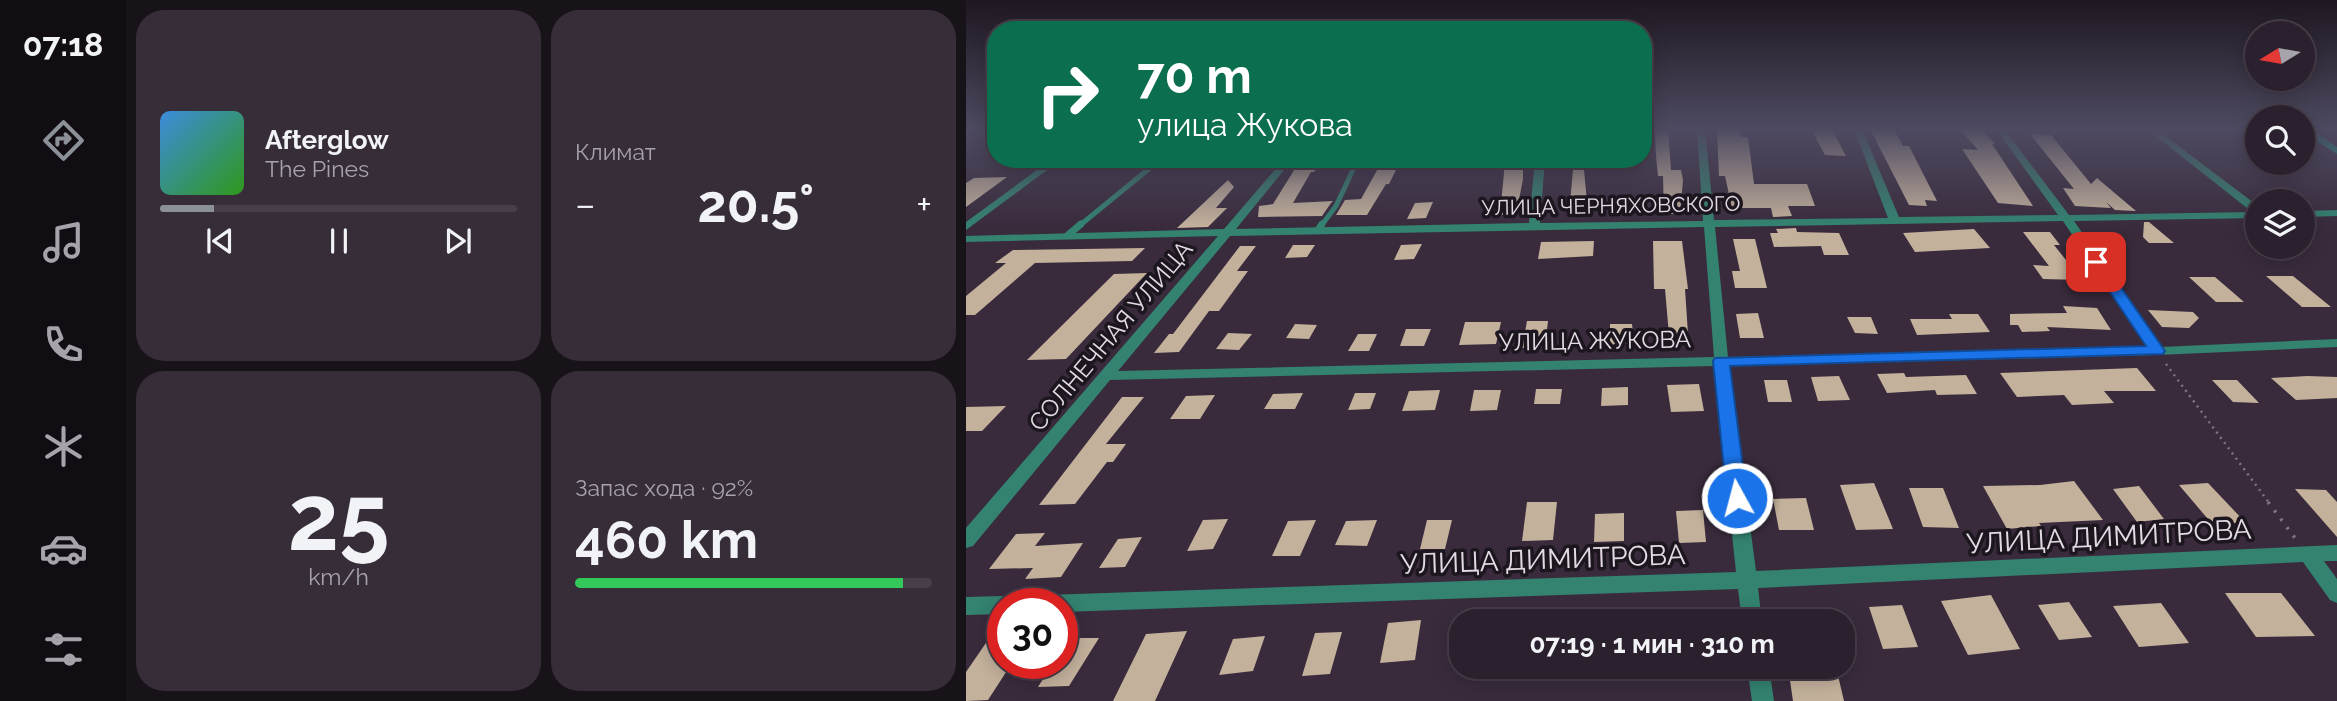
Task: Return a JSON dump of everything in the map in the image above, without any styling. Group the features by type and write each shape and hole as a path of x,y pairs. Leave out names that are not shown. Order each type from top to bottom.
{"street":[{"path":"1704,162 1721,361 1750,609"},
{"path":"1871,162 1895,221"},
{"path":"2024,162 2157,351"},
{"path":"2193,162 2245,203"},
{"path":"966,227 1046,168"},
{"name":"СОЛНЕЧНАЯ УЛИЦА","path":"966,541 1282,168"},
{"path":"1534,226 1539,168"},
{"name":"УЛИЦА ЧЕРНЯХОВСКОГО","path":"966,239 2245,213"},
{"path":"2315,214 2337,213"},
{"name":"УЛИЦА ЖУКОВА","path":"1106,376 2157,351 2337,342"},
{"name":"УЛИЦА ДИМИТРОВА","path":"1078,603 1746,580 2337,553"},
{"path":"2308,555 2337,594"},
{"path":"966,606 987,605"},
{"path":"1760,679 1763,701"}],"lane":[{"path":"1068,235 1150,168"},
{"path":"1318,230 1336,206 1354,168"}],"path":[{"path":"2157,351 2308,555"}],"building":[{"path":"1657,162 1670,162 1671,170 1681,170 1683,180 1680,214 1664,214 1663,176 1658,176"},
{"path":"1718,162 1751,162 1754,184 1807,184 1815,206 1788,206 1792,216 1773,217 1771,208 1732,208 1725,176 1719,176"},
{"path":"1887,162 1917,162 1937,201 1925,200 1927,206 1909,205"},
{"path":"1970,162 2004,162 2033,206 1998,203"},
{"path":"2052,162 2073,162 2091,184 2097,178 2136,211 2115,210 2106,202 2111,208 2075,206 2063,188 2074,189"},
{"path":"1295,168 1316,168 1311,172 1293,203 1333,201 1322,216 1258,217 1259,206 1273,204"},
{"path":"1378,168 1397,168 1367,215 1336,215 1345,200 1361,199"},
{"path":"1504,168 1523,168 1516,215 1500,215"},
{"path":"1573,168 1584,168 1588,213 1569,214"},
{"path":"1007,177 966,207 966,183 974,178"},
{"path":"1228,180 1234,187 1216,208 1227,208 1208,227 1177,228"},
{"path":"1433,202 1426,218 1407,219 1415,203"},
{"path":"2144,222 2149,222 2174,243 2149,243 2143,237"},
{"path":"1796,228 1797,232 1839,233 1849,255 1824,255 1821,246 1774,247 1770,233 1778,233 1776,229"},
{"path":"1974,229 1990,248 1915,252 1903,233"},
{"path":"2023,232 2050,232 2060,245 2054,245 2082,280 2043,279 2033,265 2049,266"},
{"path":"1733,239 1755,239 1767,288 1735,288 1732,271 1740,271"},
{"path":"1594,241 1593,256 1538,259 1541,242"},
{"path":"1653,241 1682,241 1688,289 1685,289 1688,334 1669,335 1665,289 1654,289"},
{"path":"1422,244 1414,259 1394,260 1401,245"},
{"path":"1293,245 1315,245 1307,257 1285,258"},
{"path":"1240,246 1256,246 1237,271 1248,271 1219,311 1209,311 1179,352 1154,353 1169,334 1173,334"},
{"path":"1145,248 1132,261 1035,263 975,315 966,315 966,296 1006,263 995,263 1013,250"},
{"path":"1147,273 1066,359 1027,360 1114,274"},
{"path":"2266,276 2293,276 2331,307 2302,307"},
{"path":"2189,277 2215,277 2244,302 2216,302"},
{"path":"2063,306 2097,308 2111,330 2047,327 2050,331 2022,332 2018,325 2010,325 2010,314 2067,313"},
{"path":"2148,310 2193,312 2199,318 2189,328 2162,327"},
{"path":"1758,313 1764,338 1740,338 1736,314"},
{"path":"1949,314 1978,314 1990,332 1917,335 1910,319 1952,319"},
{"path":"1847,317 1871,317 1878,334 1855,333"},
{"path":"1527,321 1548,321 1545,347 1522,348"},
{"path":"1465,322 1501,322 1496,344 1459,345"},
{"path":"1295,324 1317,325 1309,339 1286,338"},
{"path":"1610,324 1632,324 1634,343 1610,345"},
{"path":"1406,329 1431,329 1424,346 1400,346"},
{"path":"1228,333 1252,334 1239,350 1216,349"},
{"path":"1358,334 1377,334 1369,351 1348,351"},
{"path":"2137,368 2156,391 2104,391 2114,403 2072,405 2064,395 2017,397 2000,373"},
{"path":"1904,373 1906,377 1966,375 1977,394 1937,395 1935,390 1887,393 1877,374"},
{"path":"1839,376 1850,400 1818,401 1811,377"},
{"path":"2337,377 2337,398 2296,400 2271,378"},
{"path":"1764,380 1787,380 1792,402 1768,402"},
{"path":"2212,380 2237,380 2259,403 2233,402"},
{"path":"1699,384 1704,411 1671,412 1667,385"},
{"path":"1628,387 1628,405 1601,406 1602,388"},
{"path":"1536,389 1562,389 1560,404 1534,404"},
{"path":"1440,390 1435,410 1402,411 1409,391"},
{"path":"1474,390 1501,390 1497,410 1470,411"},
{"path":"1303,393 1295,409 1264,409 1273,394"},
{"path":"1355,393 1376,393 1370,409 1348,410"},
{"path":"1215,395 1200,419 1170,419 1186,396"},
{"path":"1122,397 1144,397 1106,444 1126,444 1113,462 1107,462 1075,504 1039,505"},
{"path":"1006,406 982,431 966,431 966,407"},
{"path":"2074,481 2103,520 2039,523 2041,526 2007,529 1983,486 2040,485"},
{"path":"1874,483 1893,529 1856,530 1840,485"},
{"path":"2208,483 2245,522 2213,525 2179,485"},
{"path":"2139,486 2164,519 2137,522 2113,489"},
{"path":"1909,488 1943,488 1959,528 1923,527"},
{"path":"2295,489 2326,490 2337,502 2337,537"},
{"path":"1806,498 1814,530 1779,530 1773,499"},
{"path":"1527,502 1557,502 1553,540 1522,541"},
{"path":"1703,510 1706,542 1679,543 1676,511"},
{"path":"1624,513 1624,541 1594,542 1595,514"},
{"path":"1228,519 1213,549 1187,551 1203,520"},
{"path":"1316,520 1300,556 1272,556 1288,521"},
{"path":"1377,520 1367,546 1335,545 1346,521"},
{"path":"1427,520 1452,520 1445,549 1420,549"},
{"path":"1045,533 1035,546 1083,543 1061,577 1025,579 1033,568 989,569 1016,534"},
{"path":"1142,537 1125,567 1099,568 1118,539"},
{"path":"2225,593 2281,593 2315,636 2256,637"},
{"path":"1991,595 2020,649 1968,655 1941,601"},
{"path":"2069,602 2092,637 2059,640 2038,605"},
{"path":"2161,603 2189,643 2139,647 2113,606"},
{"path":"1902,605 1918,647 1883,649 1869,607"},
{"path":"1421,620 1415,660 1380,663 1388,623"},
{"path":"1187,631 1155,701 1113,701 1146,634"},
{"path":"1342,632 1330,674 1302,676 1315,633"},
{"path":"1265,636 1253,671 1219,675 1233,639"},
{"path":"1078,638 1099,638 1078,672"},
{"path":"987,641 987,679 1002,679 988,700 966,701 966,672"},
{"path":"1043,679 1073,679 1069,686 1038,687"},
{"path":"1790,679 1839,679 1844,701 1793,701"}],"route":[{"path":"1737,498 1721,361 2157,351 2096,262"}]}
